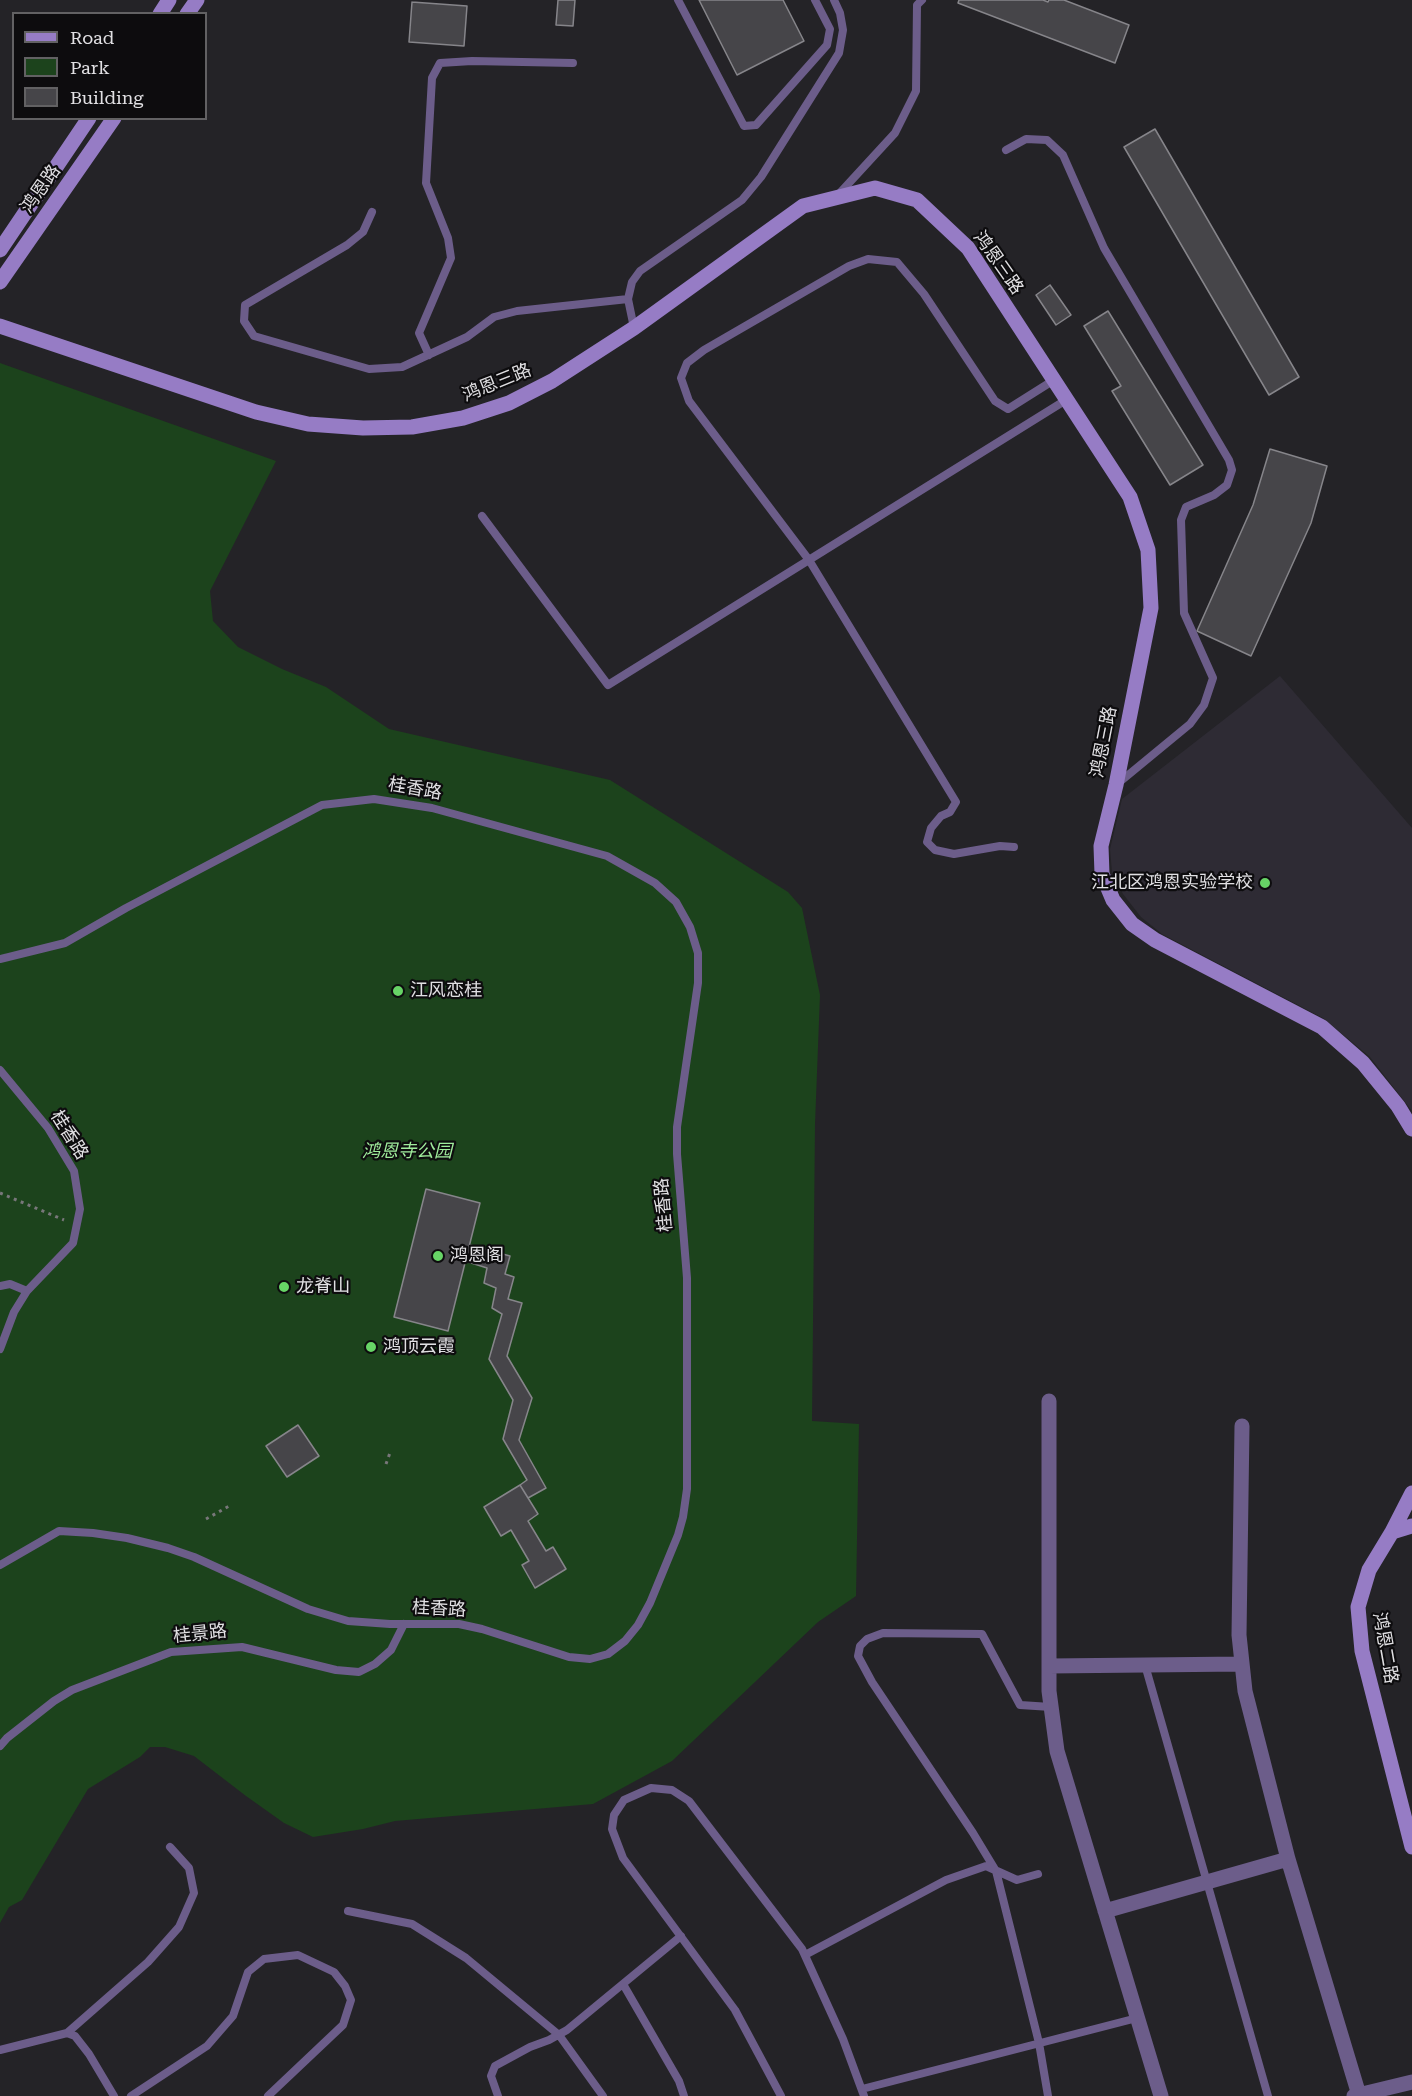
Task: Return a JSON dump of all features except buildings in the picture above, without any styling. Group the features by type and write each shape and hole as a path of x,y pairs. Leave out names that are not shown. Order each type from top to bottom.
{"street":[{"name":"鸿恩路","path":"0,250 88,120"},
{"name":"鸿恩路","path":"0,282 113,120"},
{"name":"鸿恩三路","path":"0,326 256,412 308,424 363,428 412,427 463,418 509,403 552,381 634,328 803,206 875,188 917,200 968,248 1130,497 1148,550 1151,608 1116,785 1101,846 1102,874 1113,900 1132,924 1155,940 1322,1027 1363,1064 1398,1106 1412,1129"},
{"path":"1049,1401 1049,1666 1057,1751 1161,2096"},
{"path":"1242,1426 1239,1635 1242,1664 1245,1691 1288,1859 1356,2095 1412,2082"},
{"name":"鸿恩二路","path":"1412,1494 1369,1570 1358,1606 1362,1651 1412,1847"},
{"path":"1392,1532 1412,1526"},
{"path":"1049,1666 1242,1664"},
{"path":"1105,1911 1288,1859"}],"lane":[{"path":"678,0 744,126 756,125 827,45 830,29 815,0"},
{"path":"634,328 628,299 633,282 640,271 742,200 761,177 839,53 843,30 840,13 834,0"},
{"path":"836,197 896,133 916,91 917,5 922,0"},
{"path":"429,355 419,333 451,258 448,238 426,183 432,78 440,63 472,61 573,63"},
{"path":"1006,150 1026,139 1047,140 1064,155 1104,248 1232,470 1227,485 1214,495 1186,507 1180,520 1184,614 1213,678 1204,705 1190,724 1116,785"},
{"path":"372,212 363,232 347,245 244,305 244,321 254,336 369,369 402,367 467,337 494,317 517,311 628,299"},
{"path":"1014,847 1000,846 954,854 935,850 927,842 931,828 940,816 950,812 956,802 808,560 689,401 681,378 687,363 704,350 849,266 868,259 897,262 924,294 995,401 1008,409 1054,380"},
{"path":"482,516 608,685 1066,400"},
{"name":"桂香路","path":"0,959 65,943 126,908 322,805 374,799 432,808 607,856 655,883 676,902 690,927 698,953 698,982 677,1127 676,1155 687,1278 687,1489 678,1535 650,1603 638,1625 625,1641 608,1654 590,1659 569,1657 466,1626 348,1621 308,1609 194,1557 168,1548 93,1533 59,1531 0,1565"},
{"name":"桂香路","path":"0,1070 48,1128 74,1171 80,1209 73,1243 27,1291 14,1312 0,1349"},
{"path":"0,1286 10,1284 27,1291"},
{"name":"桂景路","path":"0,1746 44,1708 72,1690 171,1652 242,1647 336,1670 359,1672 375,1664 391,1650 404,1624"},
{"path":"1048,2096 1039,2043 996,1871 974,1833 872,1682 858,1656 860,1646 867,1639 883,1634 982,1634 1020,1705 1052,1707"},
{"path":"1146,1665 1268,2096"},
{"path":"781,2096 735,2010 623,1858 612,1829 614,1815 624,1800 651,1788 672,1790 689,1801 805,1955 863,2092 1137,2018"},
{"path":"0,2050 67,2033 148,1962 179,1927 194,1893 189,1868 170,1847"},
{"path":"805,1955 946,1880 986,1866 1017,1880 1038,1874"},
{"path":"348,1911 412,1924 466,1958 559,2035 603,2096"},
{"path":"498,2096 491,2076 495,2066 530,2047 559,2035 681,1936"},
{"path":"131,2096 207,2046 233,2016 248,1972 264,1959 298,1955 334,1972 345,1986 351,2000 343,2025 268,2096"},
{"path":"623,1984 679,2082 684,2096"},
{"path":"67,2033 75,2036 89,2054 114,2096"}],"path":[{"path":"0,1193 76,1225"},
{"path":"386,1464 391,1450"},
{"path":"206,1519 231,1505"}],"shaded area":[{"name":"江北区鸿恩实验学校","path":"1280,676 1412,828 1412,1111 1370,1057 1323,1018 1162,934 1141,917 1123,894 1112,872 1110,849 1122,799"}],"green space":[{"name":"鸿恩寺公园","path":"0,363 276,461 210,591 213,621 238,647 282,669 326,687 389,729 610,780 788,892 802,908 820,995 815,1124 812,1421 859,1424 856,1596 818,1622 672,1761 593,1804 395,1821 313,1837 284,1823 194,1756 165,1747 150,1747 140,1757 88,1789 22,1900 9,1907 0,1923"}],"place":[{"name":"江北区鸿恩实验学校","path":"1265,883"},
{"name":"江风恋桂","path":"398,991"},
{"name":"鸿恩阁","path":"438,1256"},
{"name":"龙脊山","path":"284,1287"},
{"name":"鸿顶云霞","path":"371,1347"}]}
